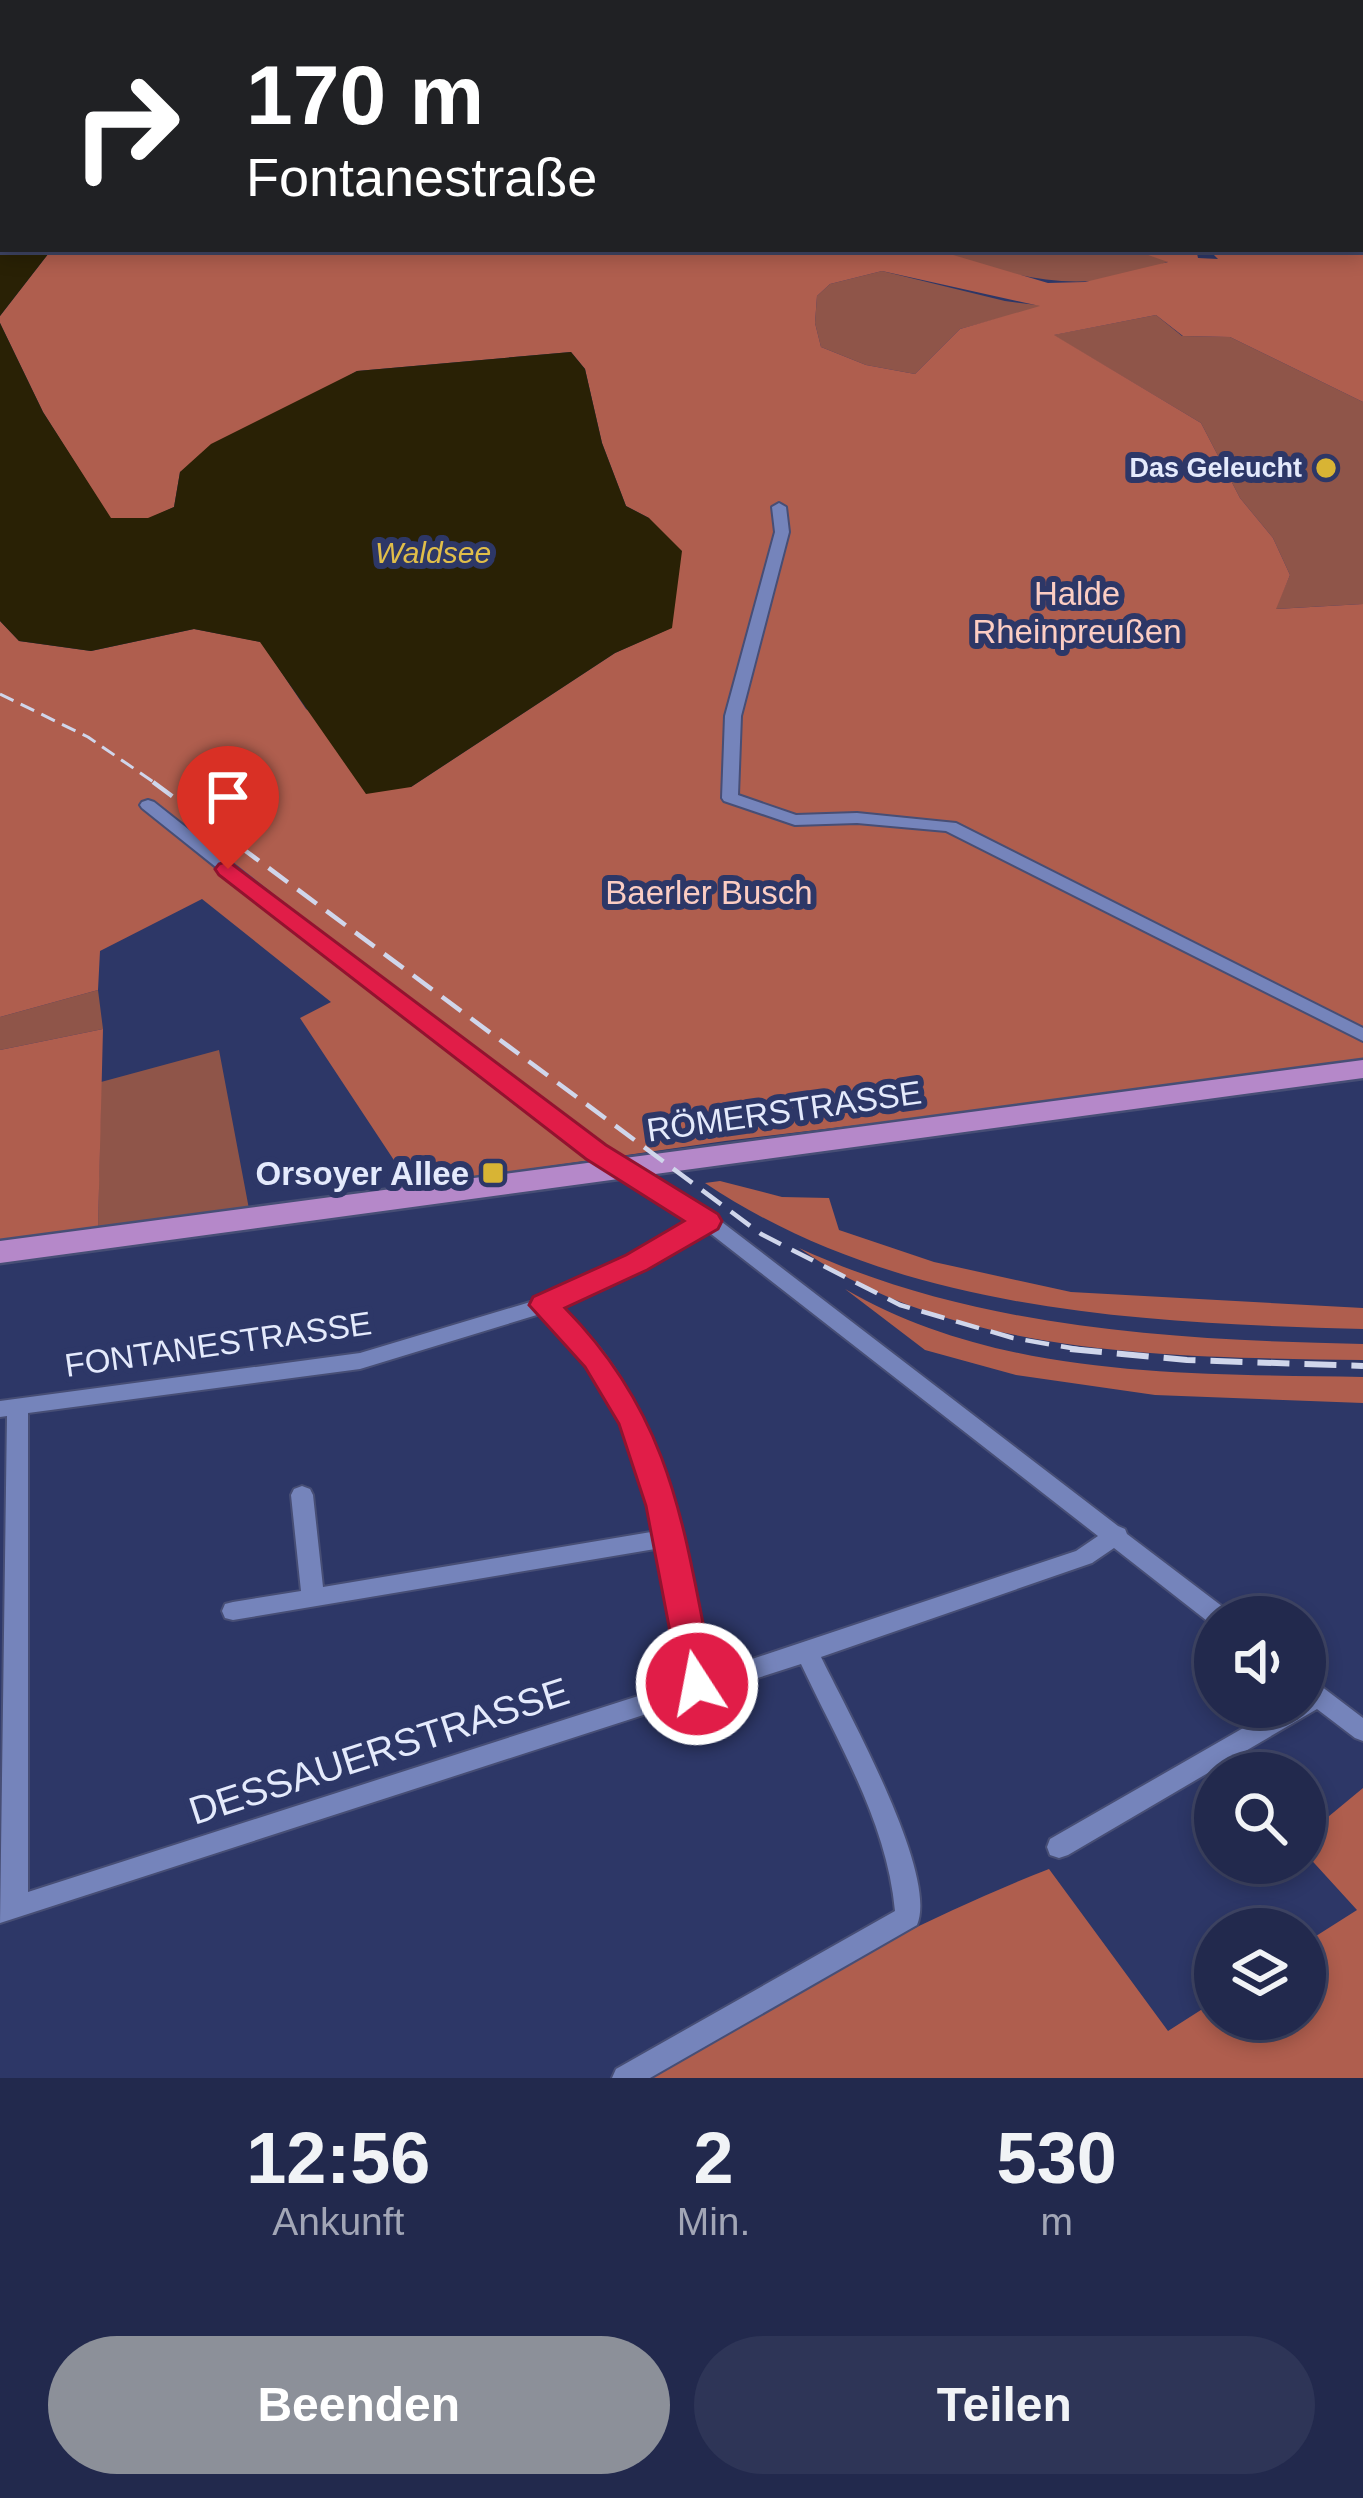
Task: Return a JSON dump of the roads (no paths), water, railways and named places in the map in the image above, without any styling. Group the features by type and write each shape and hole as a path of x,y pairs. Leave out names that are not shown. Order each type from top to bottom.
{"main road":[{"name":"RÖMERSTRASSE","path":"0,1252 1363,1069"}],"street":[{"path":"779,507 782,532 733,716 730,798 795,820 857,818 950,826 1363,1035"},
{"path":"148,805 387,995 596,1152 707,1221 1194,1597"},
{"name":"FONTANESTRASSE","path":"9,1408 360,1361 544,1305 636,1262 707,1221"},
{"path":"544,1305 596,1359 634,1422 668,1538 697,1684"},
{"path":"8,1909 9,1408"},
{"path":"302,1496 313,1598"},
{"name":"DESSAUERSTRASSE","path":"8,1909 807,1652 1084,1557 1117,1535"},
{"path":"233,1611 668,1538"},
{"path":"625,2078 908,1917 908,1884 898,1849 807,1652"},
{"path":"1326,1703 1363,1731"},
{"path":"1059,1847 1252,1728"}],"water":[{"path":"0,252 50,252 0,316"},
{"name":"Waldsee","path":"0,323 43,412 111,518 148,518 174,507 180,472 211,444 357,371 571,352 585,369 602,443 626,506 649,518 682,551 672,628 615,653 411,787 366,794 260,642 194,629 91,651 19,641 0,621"}],"railway":[{"path":"0,694 88,737 158,785"},
{"path":"153,782 761,1234 900,1305 1013,1338 1087,1351"},
{"path":"1070,1349 1087,1351"},
{"path":"1087,1351 1187,1360 1363,1366"},
{"path":"1087,1351 1095,1352"}],"place":[{"name":"Das Geleucht","path":"1326,468"},
{"name":"Orsoyer Allee","path":"493,1173"}],"park label":[{"name":"Halde Rheinpreußen","path":"1077,612"},
{"name":"Baerler Busch","path":"709,892"}]}
